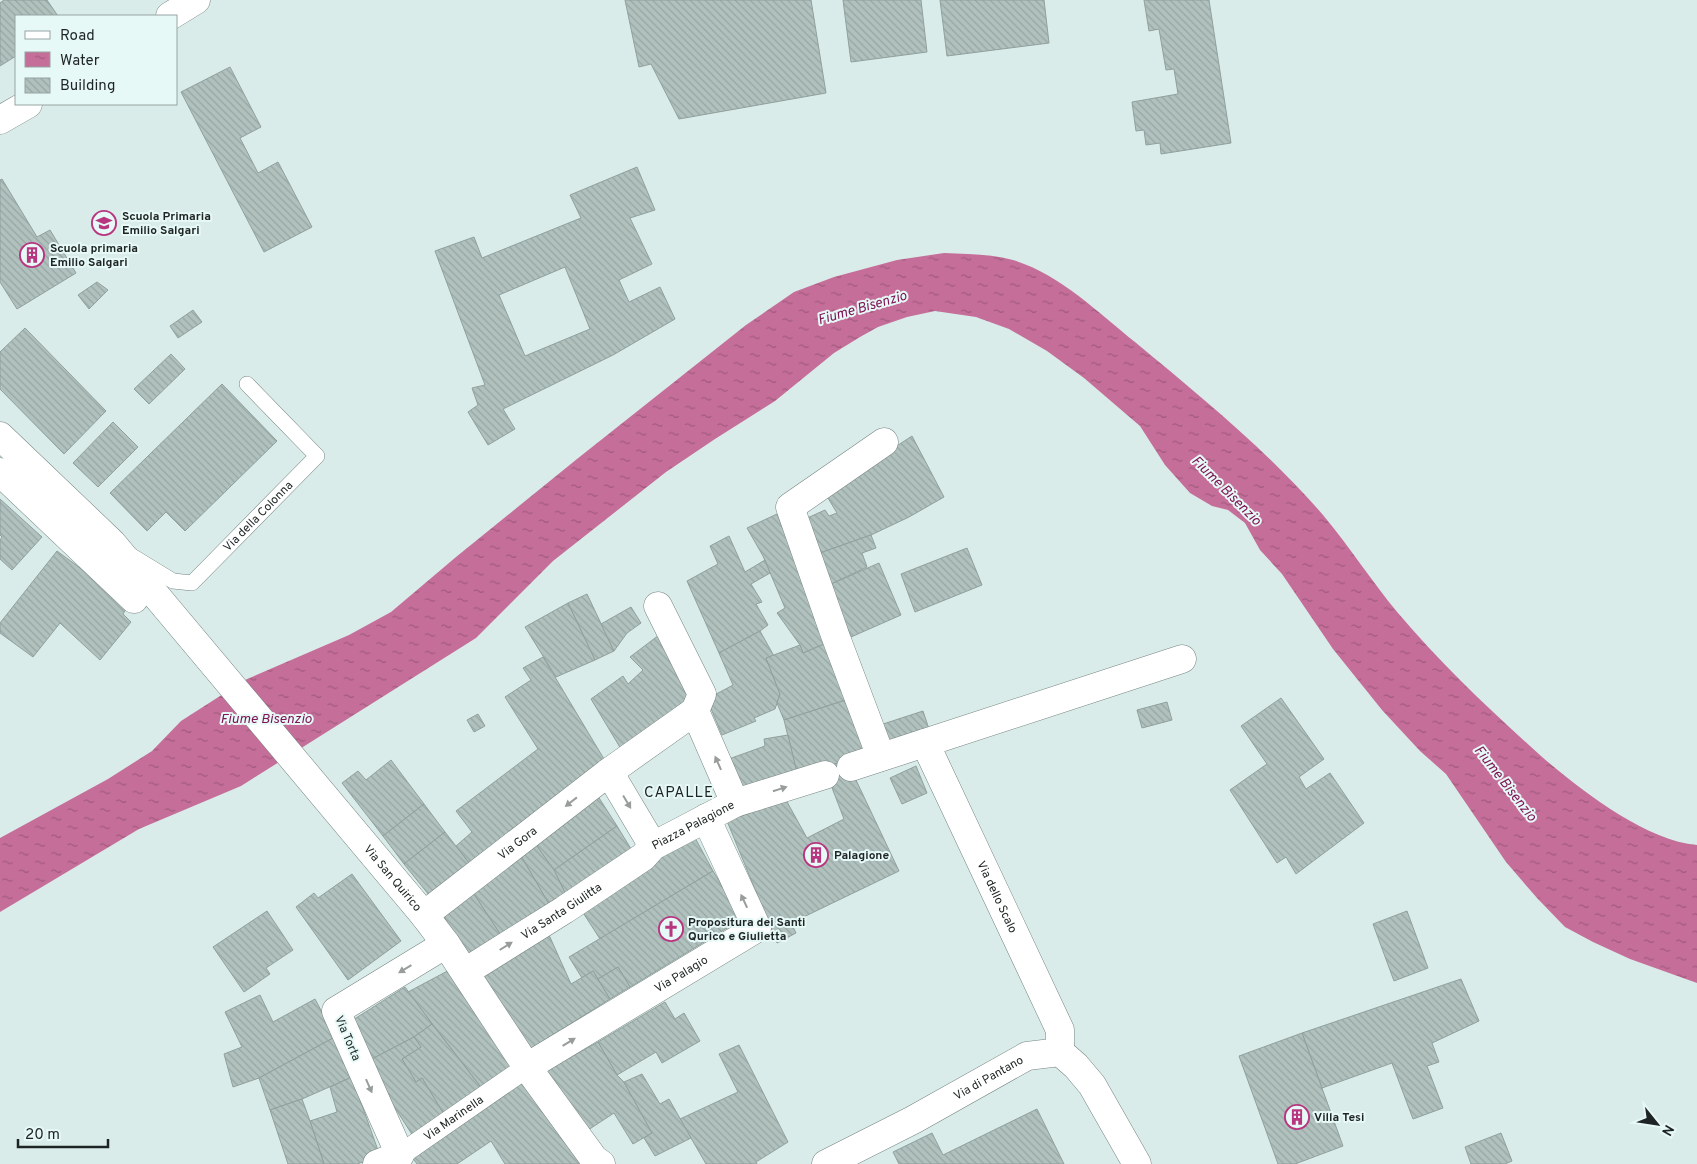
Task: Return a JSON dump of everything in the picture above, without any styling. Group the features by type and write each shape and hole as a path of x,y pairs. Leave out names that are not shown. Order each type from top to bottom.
{"street":[{"path":"172,15 196,0"},
{"path":"0,120 26,105"},
{"name":"Via della Colonna","path":"0,436 112,543 166,607"},
{"path":"881,757 790,507 884,442"},
{"path":"0,472 134,599"},
{"path":"609,772 695,711 702,694 658,606"},
{"name":"Via San Quirico","path":"166,607 424,915 465,972 527,1067 594,1159 600,1164"},
{"path":"851,767 1182,659"},
{"name":"Piazza Palagione","path":"609,772 654,846 736,803 695,711"},
{"name":"Via dello Scalo","path":"925,743 1060,1030 1060,1052"},
{"name":"Via Gora","path":"424,915 609,772"},
{"path":"736,803 825,775"},
{"name":"Via Palagio","path":"527,1067 757,928 706,818"},
{"name":"Via Santa Giulitta","path":"465,972 564,910 643,857 654,846"},
{"name":"Via Torta","path":"389,1160 336,1011 446,944"},
{"path":"1060,1052 1076,1066 1092,1085 1137,1164"},
{"name":"Via di Pantano","path":"826,1164 913,1120 1027,1056 1060,1052"},
{"name":"Via Marinella","path":"389,1160 527,1067"}],"lane":[{"name":"Via della Colonna","path":"112,543 174,581 192,583 317,456 247,384"}],"water":[{"name":"Fiume Bisenzio","path":"944,253 988,255 1013,260 1046,274 1077,295 1209,404 1280,469 1323,515 1388,601 1432,651 1467,687 1541,756 1594,798 1635,824 1656,834 1697,845 1697,983 1630,959 1565,927 1506,862 1446,774 1420,751 1382,710 1333,649 1282,574 1260,550 1245,523 1228,510 1212,506 1190,493 1165,465 1140,426 1084,378 1047,351 1009,329 976,317 935,311 907,317 878,327 860,337 834,353 775,401 666,472 553,561 476,638 241,786 139,829 0,912 0,838 108,779 152,751 181,721 245,680 349,635 391,612 577,459 746,325 794,292 834,277 897,260"}],"building":[{"path":"4,0 47,0 57,15 15,15 15,57 0,66 0,3"},
{"path":"625,0 811,0 826,93 679,119 651,64 639,67"},
{"path":"843,0 921,0 927,52 851,62"},
{"path":"940,0 1044,0 1049,43 947,56"},
{"path":"1144,0 1209,0 1231,143 1161,154 1160,143 1146,145 1144,130 1136,131 1132,102 1178,94 1174,69 1166,70 1159,29 1149,31"},
{"path":"230,67 261,127 240,138 258,173 278,162 312,227 264,252 181,92"},
{"path":"637,167 655,210 630,218 652,264 619,280 629,302 660,287 675,319 613,355 503,409 515,429 488,445 468,412 478,405 472,388 485,385 435,251 474,237 482,258 581,218 570,195","holes":["565,267 590,329 525,356 499,295"]},
{"name":"Scuola primaria Emilio Salgari","path":"2,179 37,237 50,230 76,273 17,309 0,282 0,180"},
{"path":"97,282 108,290 89,309 78,295"},
{"path":"193,310 202,322 178,338 170,326"},
{"path":"25,328 106,411 64,454 0,389 0,352"},
{"path":"171,354 185,369 149,404 134,389"},
{"path":"222,384 277,441 185,531 166,512 147,531 110,493"},
{"path":"113,422 138,447 98,487 73,463"},
{"path":"912,436 944,497 909,517 871,535 817,554 805,519 825,510 829,516 837,513 825,493"},
{"path":"0,499 42,537 12,570 0,559 0,540 2,537 0,535"},
{"path":"777,514 829,642 803,653 800,645 777,613 785,608 763,556 747,528"},
{"path":"871,535 876,548 862,553 867,567 829,585 817,554"},
{"path":"729,536 745,572 765,560 770,573 751,584 762,602 756,604 768,625 719,653 687,581 718,564 710,546"},
{"path":"967,548 982,585 915,612 901,574"},
{"path":"57,551 129,604 123,614 131,622 100,660 60,623 33,657 0,633 0,623"},
{"path":"879,563 901,615 851,637 829,585"},
{"path":"587,594 614,651 595,660 568,603"},
{"path":"568,603 595,660 556,677 525,627"},
{"path":"631,607 641,623 627,633 614,651 601,624"},
{"path":"760,631 774,656 766,658 780,694 775,709 754,718 756,721 722,735 707,699 733,685 719,653"},
{"path":"663,632 697,698 624,754 591,699 623,676 628,684 643,670 630,657"},
{"path":"829,642 852,698 784,720 777,703 780,694 766,658 800,645 803,653"},
{"path":"543,657 607,764 473,868 456,846 472,832 456,811 538,749 505,697 531,680 523,668"},
{"path":"852,698 871,753 797,773 784,720"},
{"path":"1281,698 1324,759 1299,777 1306,789 1330,773 1364,823 1296,874 1286,857 1277,863 1230,790 1267,764 1241,726"},
{"path":"1167,702 1172,720 1142,728 1137,710"},
{"path":"923,711 930,732 884,747 877,726"},
{"path":"478,714 485,726 474,732 467,720"},
{"path":"788,735 797,773 741,791 726,760 765,746 764,739"},
{"path":"391,760 424,804 383,836 342,783 358,771 366,780"},
{"name":"Palagione","path":"847,761 899,871 791,923 796,933 777,943 727,821 786,800 807,838 844,819 824,767"},
{"path":"916,766 927,793 902,804 890,778"},
{"path":"594,790 617,826 554,870 531,838"},
{"path":"424,804 445,832 404,864 383,836"},
{"path":"617,826 636,857 570,903 554,870"},
{"path":"445,832 473,868 433,900 404,864"},
{"path":"694,836 713,871 600,939 580,908"},
{"path":"531,838 554,870 570,903 553,911 517,849"},
{"path":"517,849 553,911 504,940 472,891"},
{"name":"Propositura dei Santi Qurico e Giulietta","path":"713,871 742,919 630,987 618,967 598,979 593,971 582,978 569,957"},
{"path":"352,874 401,941 348,980 296,907 314,893 318,898"},
{"path":"472,891 504,940 470,958 444,917"},
{"path":"267,911 293,950 266,968 270,974 244,992 213,947"},
{"path":"1407,911 1428,968 1394,981 1373,924"},
{"path":"549,935 571,984 593,971 610,999 527,1051 478,974"},
{"path":"455,967 515,1067 483,1090 408,992"},
{"path":"618,967 630,987 610,999 598,979"},
{"path":"1461,979 1479,1021 1432,1043 1439,1062 1427,1066 1443,1108 1413,1119 1392,1063 1322,1088 1302,1033"},
{"path":"405,987 432,1024 414,1037 370,1060 348,1023"},
{"path":"260,995 273,1022 315,999 335,1037 259,1078 233,1087 224,1054 242,1047 225,1012"},
{"path":"665,1002 675,1019 684,1013 700,1041 662,1063 656,1052 617,1075 598,1042"},
{"path":"432,1024 483,1090 445,1116 422,1078 416,1082 402,1059 421,1047 414,1037"},
{"name":"Villa Tesi","path":"1302,1033 1343,1146 1295,1164 1278,1164 1239,1056"},
{"path":"335,1037 352,1077 302,1099 270,1110 259,1078"},
{"path":"414,1037 421,1047 402,1059 416,1082 422,1078 445,1116 413,1136 388,1097 370,1060"},
{"path":"598,1042 617,1075 624,1082 652,1133 633,1144 614,1113 585,1132 544,1072"},
{"path":"739,1045 788,1142 756,1162 757,1164 706,1164 680,1119 738,1092 719,1054"},
{"path":"642,1074 660,1104 669,1099 691,1138 655,1156 644,1138 652,1133 624,1082"},
{"path":"352,1077 380,1156 357,1164 324,1164 310,1121 337,1112 330,1087"},
{"path":"524,1079 584,1164 505,1164 491,1141 457,1164 417,1164 412,1157"},
{"path":"302,1099 324,1164 288,1164 270,1110"},
{"path":"1037,1109 1064,1164 899,1164 893,1152 932,1133 943,1155"},
{"path":"1501,1133 1512,1161 1505,1164 1471,1164 1465,1147"}],"place":[{"name":"Scuola Primaria Emilio Salgari","path":"104,223"},
{"name":"Scuola primaria Emilio Salgari","path":"32,255"},
{"name":"Palagione","path":"816,855"},
{"name":"Propositura dei Santi Qurico e Giulietta","path":"671,929"},
{"name":"Villa Tesi","path":"1297,1117"}],"district":[{"name":"CAPALLE","path":"679,792"}]}
